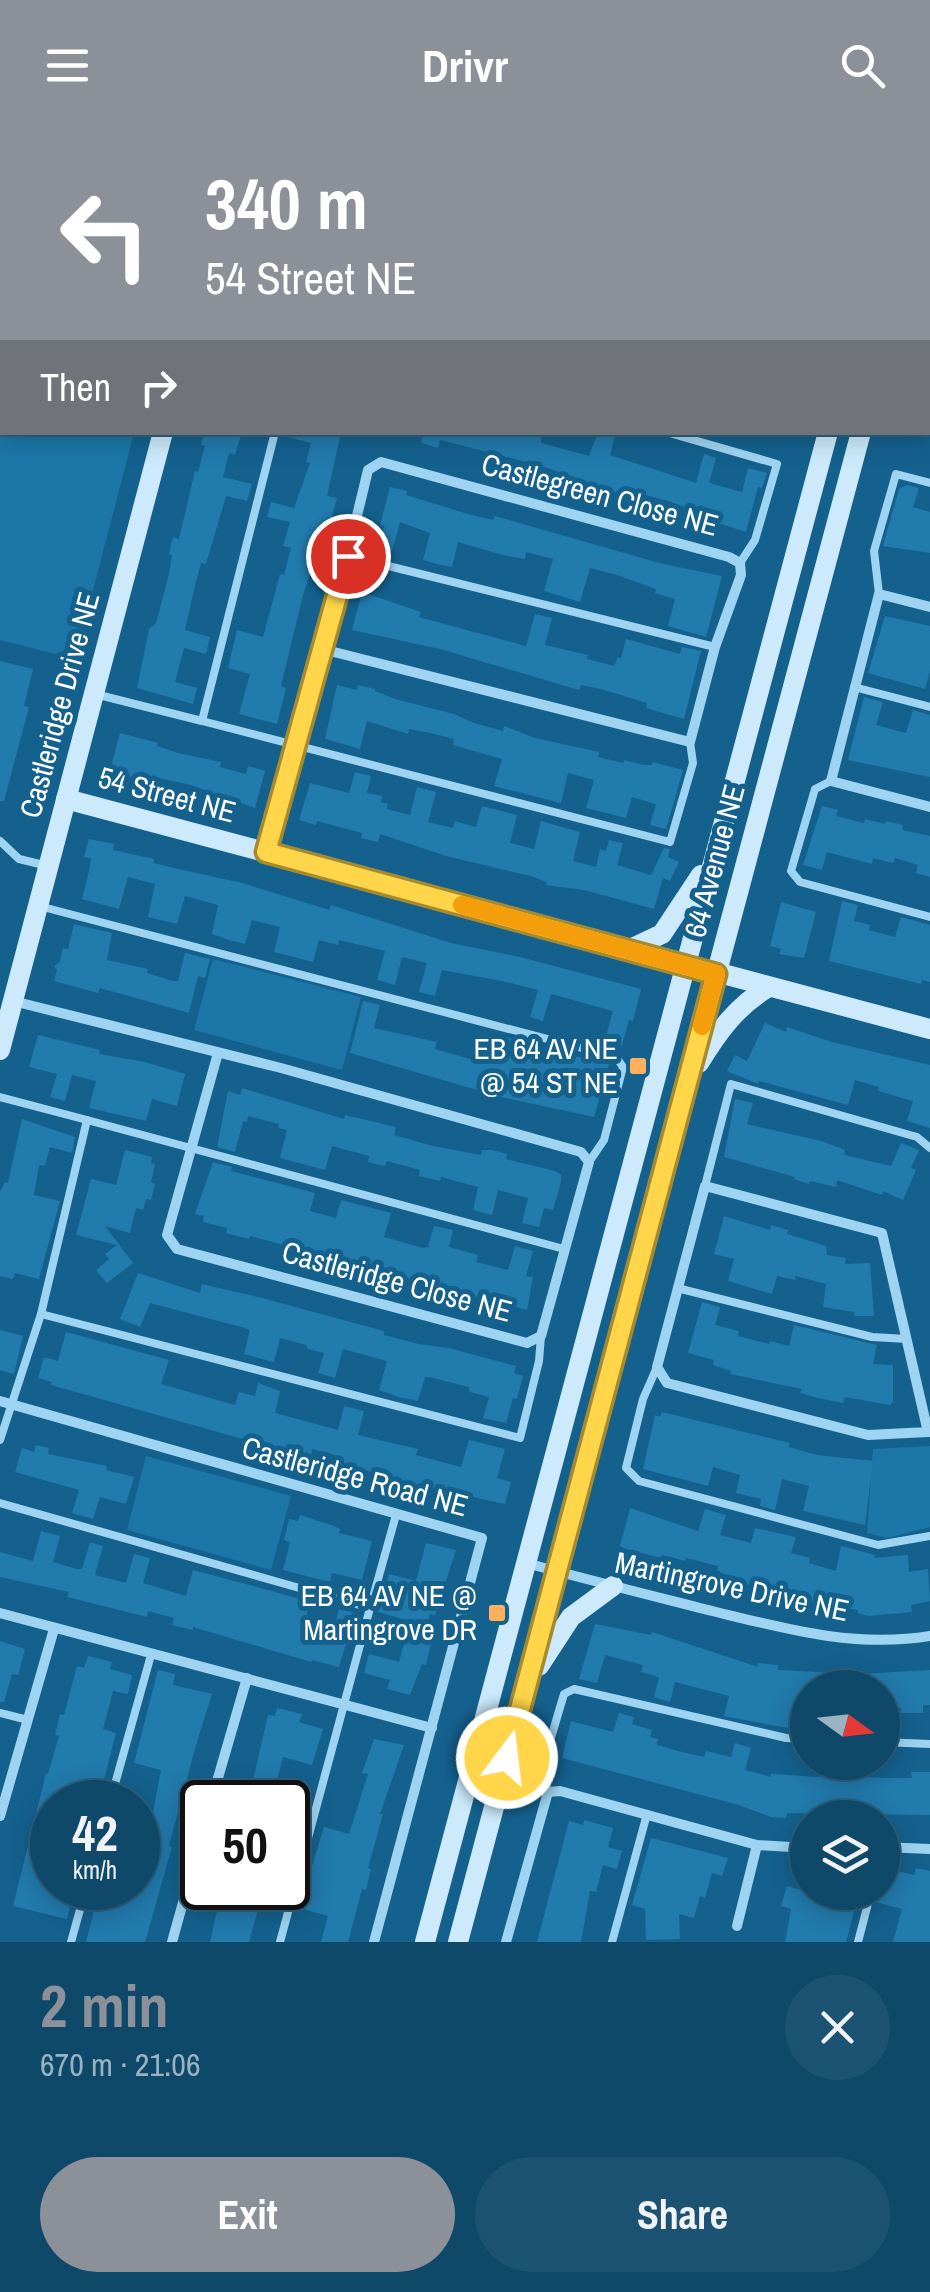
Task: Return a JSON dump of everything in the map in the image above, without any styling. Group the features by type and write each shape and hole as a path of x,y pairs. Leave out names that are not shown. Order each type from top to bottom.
{"main road":[{"name":"Castleridge Drive NE","path":"0,1050 8,1006 39,906 162,435"},
{"name":"64 Avenue NE","path":"425,1942 827,435"},
{"name":"64 Avenue NE","path":"458,1942 860,435"},
{"name":"54 Street NE","path":"66,799 930,1029"},
{"path":"628,950 662,934 714,853"},
{"path":"685,1088 718,1031 742,1004 767,988"},
{"path":"527,1684 571,1617 613,1586"}],"street":[{"name":"Castlegreen Close NE","path":"266,852 368,470 381,462 730,556 740,563 741,575 715,647 690,742"},
{"path":"930,607 878,594 831,781 930,807"},
{"path":"322,649 690,742"},
{"path":"8,1006 218,1053 582,1152 589,1162"},
{"name":"Castleridge Close NE","path":"218,1053 167,1235 177,1249 527,1342 541,1336 589,1162"},
{"path":"705,1186 882,1233 929,1432 868,1435 668,1383 657,1367 677,1288 705,1186"},
{"name":"Castleridge Road NE","path":"0,1402 482,1538 432,1728"},
{"name":"Martingrove Drive NE","path":"526,1563 840,1639 900,1641 930,1636"},
{"path":"0,1613 432,1728 374,1942"},
{"path":"0,1816 54,1628"},
{"path":"217,1780 247,1678"},
{"path":"506,1942 548,1792 560,1791 757,1845 790,1847"},
{"path":"737,1926 757,1845"},
{"path":"900,1848 930,1849"},
{"path":"172,1942 181,1910"}],"lane":[{"path":"202,722 274,435"},
{"path":"676,435 777,464 755,540 740,563"},
{"path":"878,594 874,551 896,474 930,483"},
{"path":"348,556 715,647"},
{"path":"854,688 930,707"},
{"path":"94,694 670,842 693,764 690,742"},
{"path":"831,781 816,789 791,871 800,882 930,917"},
{"path":"0,841 19,858 49,866"},
{"path":"39,906 616,1057 622,1068 604,1140 589,1162"},
{"path":"705,1186 731,1084 917,1138 930,1148"},
{"path":"0,1097 564,1249"},
{"path":"0,1440 41,1314 87,1120"},
{"path":"677,1288 872,1337 906,1339"},
{"path":"41,1314 520,1438 539,1361 541,1336"},
{"path":"657,1367 643,1399 626,1468 639,1481 878,1545 930,1536"},
{"path":"0,1503 370,1608"},
{"path":"280,1942 396,1515"},
{"path":"116,1780 152,1655"},
{"path":"548,1792 542,1768 564,1694 574,1689 790,1738"},
{"path":"0,1714 28,1720"},
{"path":"900,1743 930,1744"},
{"path":"612,1942 647,1814"},
{"path":"71,1942 80,1910"},
{"path":"858,1942 866,1910"}],"shaded area":[{"path":"0,435 133,435 75,659 0,640"},
{"path":"213,959 361,997 342,1070 194,1030"},
{"path":"930,1446 930,1527 887,1538 867,1533 873,1449"},
{"path":"146,1456 291,1496 271,1570 127,1530"}],"building":[{"path":"203,435 241,435 235,455 229,453 223,477 252,484 247,501 226,496 206,564 201,563 196,581 185,630 210,637 206,654 184,648 175,682 197,688 193,704 137,688 149,629 156,623 169,574 173,537 179,539 205,446 201,445"},
{"path":"340,435 327,496 337,498 321,556 316,555 303,595 281,686 286,688 277,724 239,714 250,674 228,668 237,630 263,637 280,574 284,575 291,548 283,546 290,522 267,517 271,502 294,508 310,463 306,462 311,443 288,437"},
{"path":"423,435 533,435 542,438 541,443 589,456 597,435 615,435 610,455 696,483 704,454 716,458 709,483 742,492 748,468 767,473 762,488 758,487 746,532 668,501 624,489 622,495 542,466 440,440 438,448 421,443"},
{"path":"907,485 919,488 913,507 930,512 930,553 883,546 899,489"},
{"path":"390,487 468,514 493,520 495,516 663,564 722,576 706,637 668,626 675,599 617,575 590,568 580,602 544,591 553,559 526,552 525,559 458,542 452,567 437,564 423,560 430,533 400,522 392,551 379,548 384,526 380,525"},
{"path":"362,592 421,612 419,617 526,646 535,614 552,618 545,645 614,666 621,658 626,639 680,654 682,647 701,651 684,719 601,689 581,685 579,690 440,649 352,630"},
{"path":"885,616 930,626 930,671 925,689 868,673"},
{"path":"0,661 33,669 24,706 29,707 4,801 0,801"},
{"path":"337,685 375,689 474,723 503,731 504,726 535,738 599,752 598,757 643,765 652,762 683,770 666,829 650,825 656,804 632,797 626,818 586,808 594,780 568,773 561,803 494,786 502,759 453,745 454,739 409,729 408,734 367,721 360,749 325,739"},
{"path":"864,697 883,702 876,725 906,733 913,710 930,715 930,777 848,760"},
{"path":"120,733 178,753 221,762 220,767 246,774 248,766 265,771 255,808 191,785 150,776 148,781 110,771"},
{"path":"355,772 371,776 367,793 382,796 381,802 388,804 387,809 410,815 417,787 436,792 428,822 453,828 455,821 476,827 482,806 517,815 510,843 534,849 541,821 580,832 573,861 596,867 600,849 606,851 609,840 623,843 617,865 651,875 664,848 670,849 668,857 679,862 670,881 663,878 654,909 584,890 546,885 547,882 530,876 446,856 380,834 378,842 361,838 362,833 299,820 310,783 349,793"},
{"path":"822,806 838,810 836,816 864,823 865,819 885,824 886,821 903,825 902,830 930,836 930,877 916,873 918,865 895,858 893,863 873,858 872,864 827,852 822,870 803,865"},
{"path":"89,839 114,844 113,850 154,859 154,863 242,883 329,910 331,905 451,943 641,989 633,1021 629,1020 622,1045 605,1040 613,1011 551,994 543,1021 530,1017 538,990 442,970 435,996 419,992 427,963 402,957 395,985 377,980 385,951 339,940 338,945 319,940 313,962 274,952 280,927 252,920 245,944 229,940 212,934 218,905 185,896 177,924 148,917 155,884 128,877 119,909 82,899 91,858 84,857"},
{"path":"842,901 858,905 854,921 870,925 869,930 895,937 901,917 930,925 930,982 922,980 921,984 829,961"},
{"path":"781,902 816,912 804,958 779,954 781,949 770,946"},
{"path":"74,924 112,933 107,960 148,969 147,973 173,981 178,981 185,953 210,959 205,978 198,976 189,1013 100,988 98,993 54,981 54,966 59,963 63,948 68,949"},
{"path":"363,1001 380,1005 374,1028 437,1042 435,1049 484,1063 486,1056 493,1058 499,1035 609,1064 594,1117 501,1097 350,1053"},
{"path":"765,1023 786,1032 787,1027 930,1065 930,1128 907,1121 913,1101 855,1080 848,1105 759,1081 758,1084 727,1071 735,1055 747,1061"},
{"path":"38,1035 185,1074 177,1106 152,1099 146,1121 89,1108 96,1081 72,1075 65,1101 50,1097 57,1074 29,1067"},
{"path":"242,1088 344,1119 345,1115 396,1127 394,1135 433,1146 481,1155 482,1150 492,1150 507,1154 506,1159 555,1171 561,1175 561,1182 553,1210 544,1208 539,1227 522,1223 528,1198 498,1190 492,1215 473,1210 478,1187 441,1177 440,1181 419,1176 420,1170 387,1161 385,1166 368,1162 369,1156 332,1146 325,1170 280,1158 287,1130 248,1116 247,1122 243,1121 235,1152 217,1147 228,1091 240,1095"},
{"path":"735,1099 753,1103 747,1124 821,1141 845,1150 844,1155 891,1166 901,1143 919,1150 911,1168 916,1170 903,1200 837,1180 836,1187 810,1181 809,1184 724,1157"},
{"path":"22,1119 75,1137 72,1153 50,1147 45,1166 39,1165 34,1195 60,1201 39,1279 15,1273 13,1279 0,1276 0,1192 8,1183"},
{"path":"125,1150 152,1157 151,1163 155,1164 151,1182 155,1184 151,1200 146,1199 143,1210 136,1208 130,1233 105,1226 133,1263 107,1283 96,1270 109,1259 105,1254 117,1245 76,1235 91,1179 116,1185"},
{"path":"213,1162 232,1167 231,1171 315,1193 310,1211 336,1218 341,1200 391,1213 384,1237 423,1248 428,1247 434,1226 453,1230 449,1247 478,1255 476,1262 508,1270 515,1246 533,1251 526,1276 533,1277 527,1310 250,1236 249,1239 226,1233 227,1228 203,1222 204,1216 195,1214"},
{"path":"724,1216 770,1230 771,1225 788,1230 787,1234 826,1246 827,1255 846,1258 845,1264 870,1263 874,1316 854,1316 854,1312 823,1307 826,1284 796,1276 795,1280 777,1276 772,1294 728,1281 734,1259 714,1254"},
{"path":"138,1273 200,1293 202,1284 262,1298 384,1331 384,1335 516,1366 514,1373 523,1376 517,1399 513,1398 506,1423 483,1418 489,1397 470,1392 469,1387 425,1377 418,1401 379,1390 387,1361 343,1349 335,1378 318,1373 324,1353 306,1345 280,1338 274,1362 262,1359 244,1354 250,1330 150,1303 140,1327 120,1319"},
{"path":"702,1302 720,1307 715,1325 769,1344 770,1341 789,1346 794,1325 877,1345 873,1364 893,1365 893,1402 890,1405 845,1397 843,1403 818,1398 800,1393 802,1389 730,1374 731,1371 713,1365 714,1360 688,1353"},
{"path":"0,1330 23,1336 14,1374 0,1370"},
{"path":"66,1332 169,1360 161,1384 235,1405 239,1392 255,1396 258,1383 280,1391 275,1413 338,1430 344,1406 364,1411 358,1435 418,1449 416,1455 461,1467 469,1440 505,1449 497,1478 511,1482 505,1504 391,1479 341,1462 343,1457 312,1449 311,1456 268,1446 51,1385 52,1382 38,1378 44,1357 58,1361"},
{"path":"662,1412 790,1443 789,1447 817,1455 873,1461 865,1525 803,1511 809,1486 782,1479 775,1510 760,1506 761,1499 736,1493 740,1475 713,1467 708,1486 643,1469 655,1415 660,1417"},
{"path":"36,1445 49,1448 48,1454 107,1466 106,1470 134,1477 126,1504 100,1497 93,1519 72,1513 79,1490 15,1472 22,1448 34,1452"},
{"path":"630,1508 698,1531 705,1509 726,1515 720,1535 751,1543 755,1528 796,1537 791,1553 836,1571 841,1546 875,1555 874,1558 908,1555 909,1572 928,1569 930,1601 911,1605 912,1612 868,1616 858,1610 798,1600 742,1583 743,1578 724,1574 717,1570 718,1566 625,1549 620,1546"},
{"path":"300,1515 334,1526 340,1529 339,1533 372,1541 362,1580 332,1573 330,1582 283,1570 290,1542 284,1540 289,1519 298,1521"},
{"path":"41,1531 60,1536 53,1562 77,1569 82,1569 90,1542 103,1546 95,1575 126,1583 134,1554 150,1558 143,1583 186,1596 193,1570 268,1590 310,1602 303,1628 332,1636 339,1609 355,1613 339,1667 193,1627 172,1625 174,1618 148,1611 147,1617 67,1597 69,1592 0,1577 0,1552 33,1561"},
{"path":"426,1543 456,1550 422,1642 431,1644 426,1665 422,1664 410,1695 387,1689 390,1680 364,1673 369,1654 399,1662 410,1621 378,1612 389,1574 416,1581"},
{"path":"595,1624 651,1635 652,1632 758,1667 758,1663 778,1665 778,1670 790,1671 790,1728 724,1716 729,1696 675,1682 670,1702 654,1697 659,1677 641,1672 643,1665 605,1655 597,1683 579,1679"},
{"path":"0,1641 25,1649 18,1675 12,1674 4,1702 0,1702"},
{"path":"88,1656 112,1662 110,1669 132,1675 128,1694 113,1691 103,1729 116,1733 104,1780 44,1780 59,1736 55,1735 60,1714 64,1715 77,1666 84,1668"},
{"path":"158,1670 175,1674 173,1685 212,1694 187,1779 191,1780 180,1780 180,1804 160,1889 161,1770 134,1763"},
{"path":"930,1670 930,1705 923,1705 923,1713 901,1713 900,1672"},
{"path":"277,1708 302,1714 299,1722 323,1729 312,1765 283,1757 277,1780 253,1780 268,1715 275,1716"},
{"path":"619,1713 634,1717 632,1724 652,1730 650,1737 658,1739 657,1745 682,1752 704,1757 706,1751 731,1757 735,1743 751,1748 745,1770 771,1777 790,1775 790,1780 900,1780 912,1778 911,1772 930,1772 930,1815 900,1815 900,1800 790,1800 786,1818 771,1817 562,1758 571,1721 613,1732"},
{"path":"374,1739 404,1745 380,1814 366,1890 362,1889 348,1942 321,1942 328,1916 306,1910 310,1910 310,1872 324,1827 349,1834 368,1774 362,1773"},
{"path":"584,1820 613,1828 608,1847 622,1851 617,1869 603,1865 596,1892 590,1891 581,1942 537,1942 569,1821 583,1825"},
{"path":"30,1837 30,1910 69,1910 67,1919 13,1906"},
{"path":"651,1838 728,1858 722,1876 712,1873 694,1918 679,1914 680,1939 646,1940 645,1909 632,1905"},
{"path":"916,1868 930,1871 930,1942 893,1942 902,1909 900,1872 914,1875"},
{"path":"787,1886 790,1887 790,1909 781,1906"},
{"path":"94,1910 154,1910 145,1942 86,1942"},
{"path":"217,1910 258,1910 249,1942 210,1942"},
{"path":"791,1910 855,1910 846,1942 785,1942"}],"slow traffic":[{"path":"462,905 716,974 702,1026"}],"place":[{"name":"EB 64 AV NE @ 54 ST NE","path":"638,1066"},
{"name":"EB 64 AV NE @ Martingrove DR","path":"497,1613"}],"route":[{"path":"348,556 266,852 716,974 507,1758"}]}
